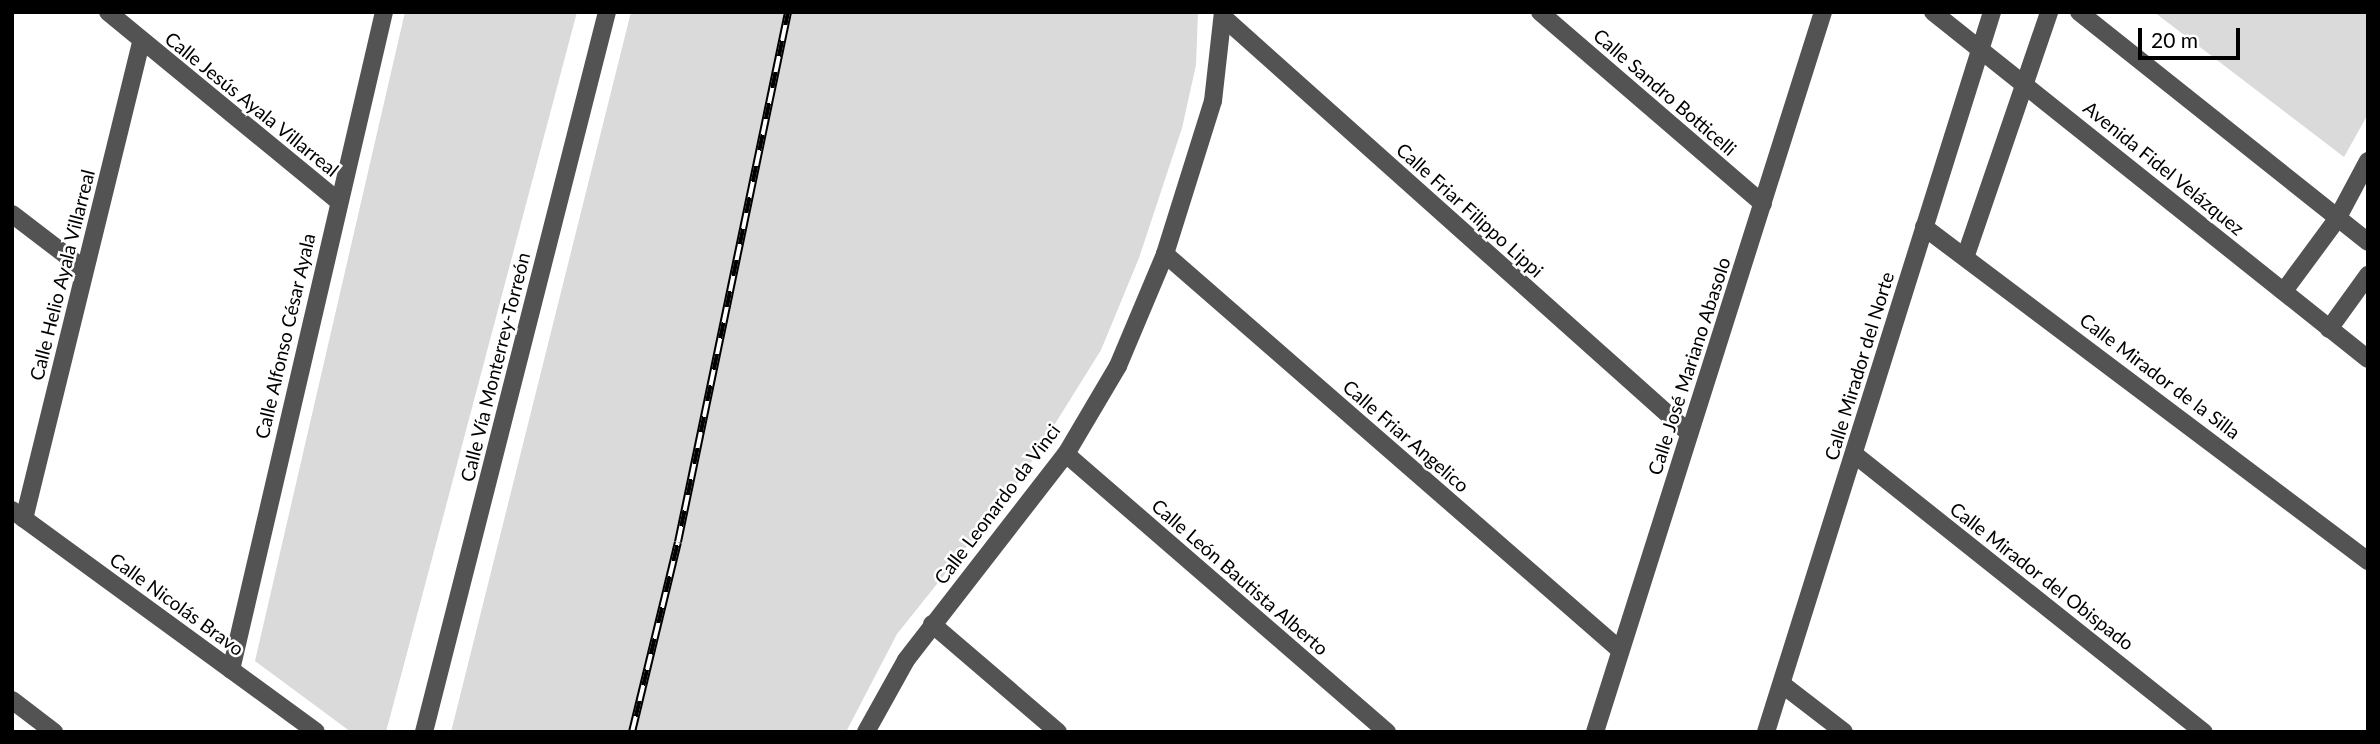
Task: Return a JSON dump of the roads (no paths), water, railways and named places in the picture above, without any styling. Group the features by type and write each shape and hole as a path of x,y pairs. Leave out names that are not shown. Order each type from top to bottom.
{"street":[{"name":"Calle Jesús Ayala Villarreal","path":"108,12 338,201"},
{"name":"Calle Alfonso César Ayala","path":"231,670 384,12"},
{"name":"Calle Vía Monterrey-Torreón","path":"424,732 607,12"},
{"name":"Calle Sandro Botticelli","path":"1540,12 1763,204"},
{"name":"Calle José Mariano Abasolo","path":"1595,732 1824,12"},
{"name":"Avenida Fidel Velázquez","path":"1933,12 2368,359"},
{"name":"Calle Mirador del Norte","path":"1766,732 1783,685 1992,12"},
{"path":"1966,255 2049,12"},
{"path":"2078,12 2368,242"},
{"name":"Calle Leonardo da Vinci","path":"866,732 906,660 1066,454 1118,366 1165,254 1213,101 1223,15"},
{"name":"Calle Friar Filippo Lippi","path":"1223,15 1689,433"},
{"name":"Calle Helio Ayala Villarreal","path":"18,514 84,269 141,41"},
{"path":"2284,291 2337,219 2368,161"},
{"path":"12,214 84,269"},
{"name":"Calle Mirador de la Silla","path":"1924,227 1966,255 2368,561"},
{"name":"Calle Friar Angelico","path":"1165,254 1620,650"},
{"path":"2329,329 2368,275"},
{"name":"Calle León Bautista Alberto","path":"1066,454 1387,732"},
{"name":"Calle Mirador del Obispado","path":"1854,454 2204,732"},
{"name":"Calle Nicolás Bravo","path":"18,514 316,732"},
{"path":"932,624 1058,732"},
{"path":"1783,685 1844,732"},
{"path":"12,700 54,732"}],"railway":[{"path":"632,732 678,542 788,12"}]}
